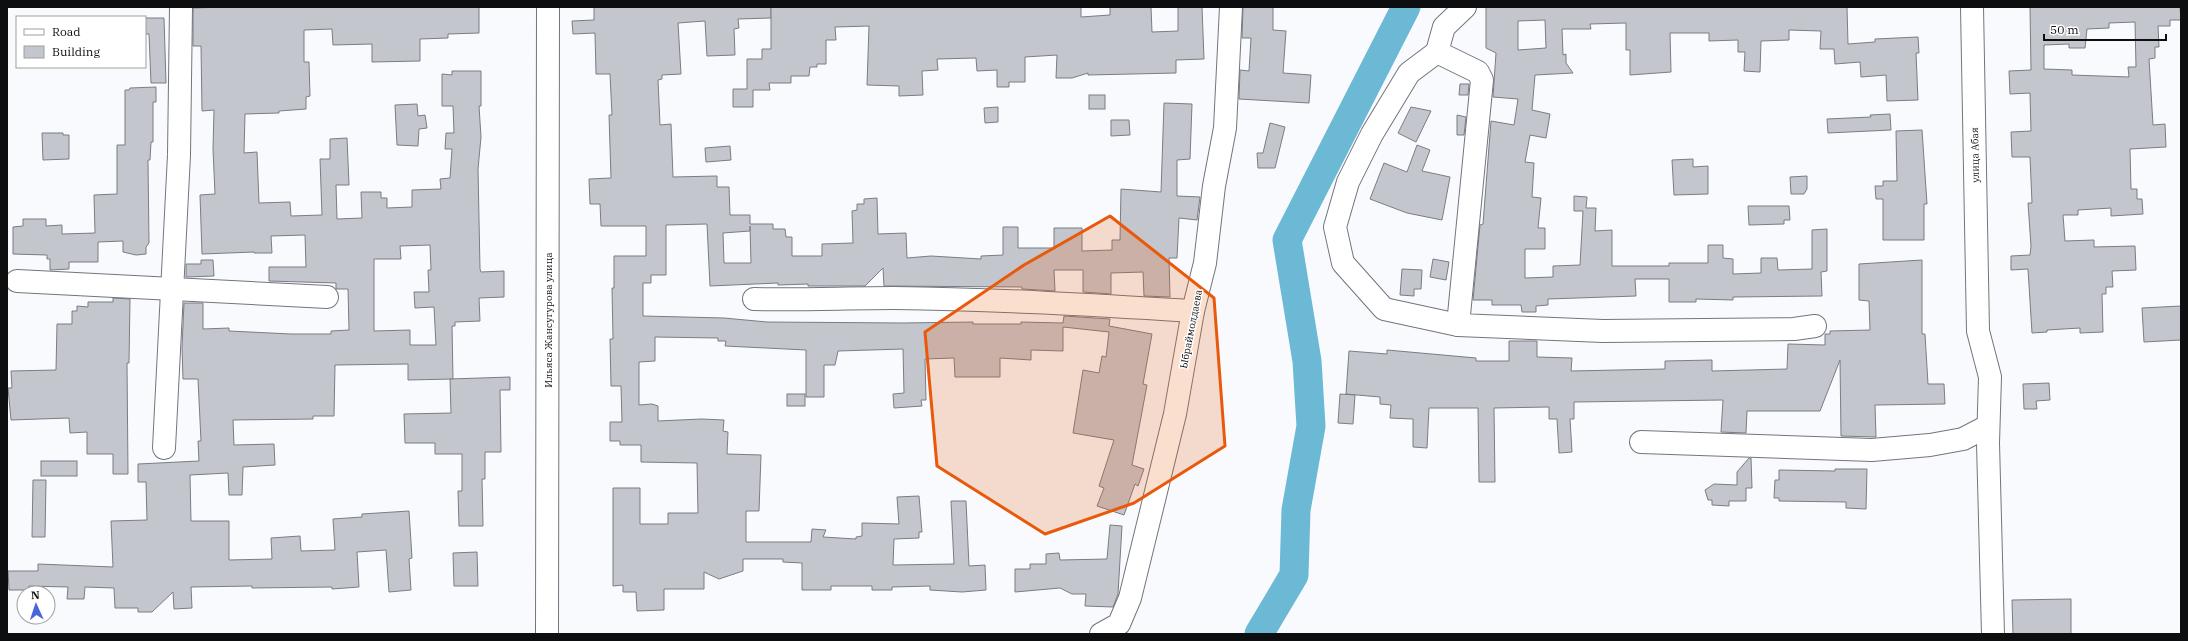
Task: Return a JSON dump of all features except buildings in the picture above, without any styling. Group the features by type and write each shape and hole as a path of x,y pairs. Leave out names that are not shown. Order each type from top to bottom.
{"street":[{"path":"164,448 179,155 181,7"},
{"name":"Ильяса Жансугурова улица","path":"547,634 548,7"},
{"name":"Ыбраймолдаева","path":"1101,634 1119,624 1130,598 1175,414 1193,311 1205,263 1214,186 1225,128 1231,7"},
{"path":"1465,7 1444,27 1437,52 1409,73 1372,134 1348,182 1335,227 1343,263 1384,309 1458,325 1603,330 1794,329 1815,326"},
{"name":"улица Абая","path":"1972,7 1978,331 1990,378 1988,426 1993,634"},
{"path":"1437,52 1478,72 1482,80 1458,325"},
{"path":"17,280 326,297"},
{"path":"754,298 817,300 902,298 1077,304 1193,311"},
{"path":"1641,442 1872,450 1930,445 1962,439 1988,426"}],"highlighted area":[{"path":"1110,216 1214,298 1225,446 1134,503 1045,534 937,466 925,332 1024,265"}],"waterway":[{"path":"1259,634 1294,575 1296,510 1311,426 1307,361 1287,240 1406,7"}]}
